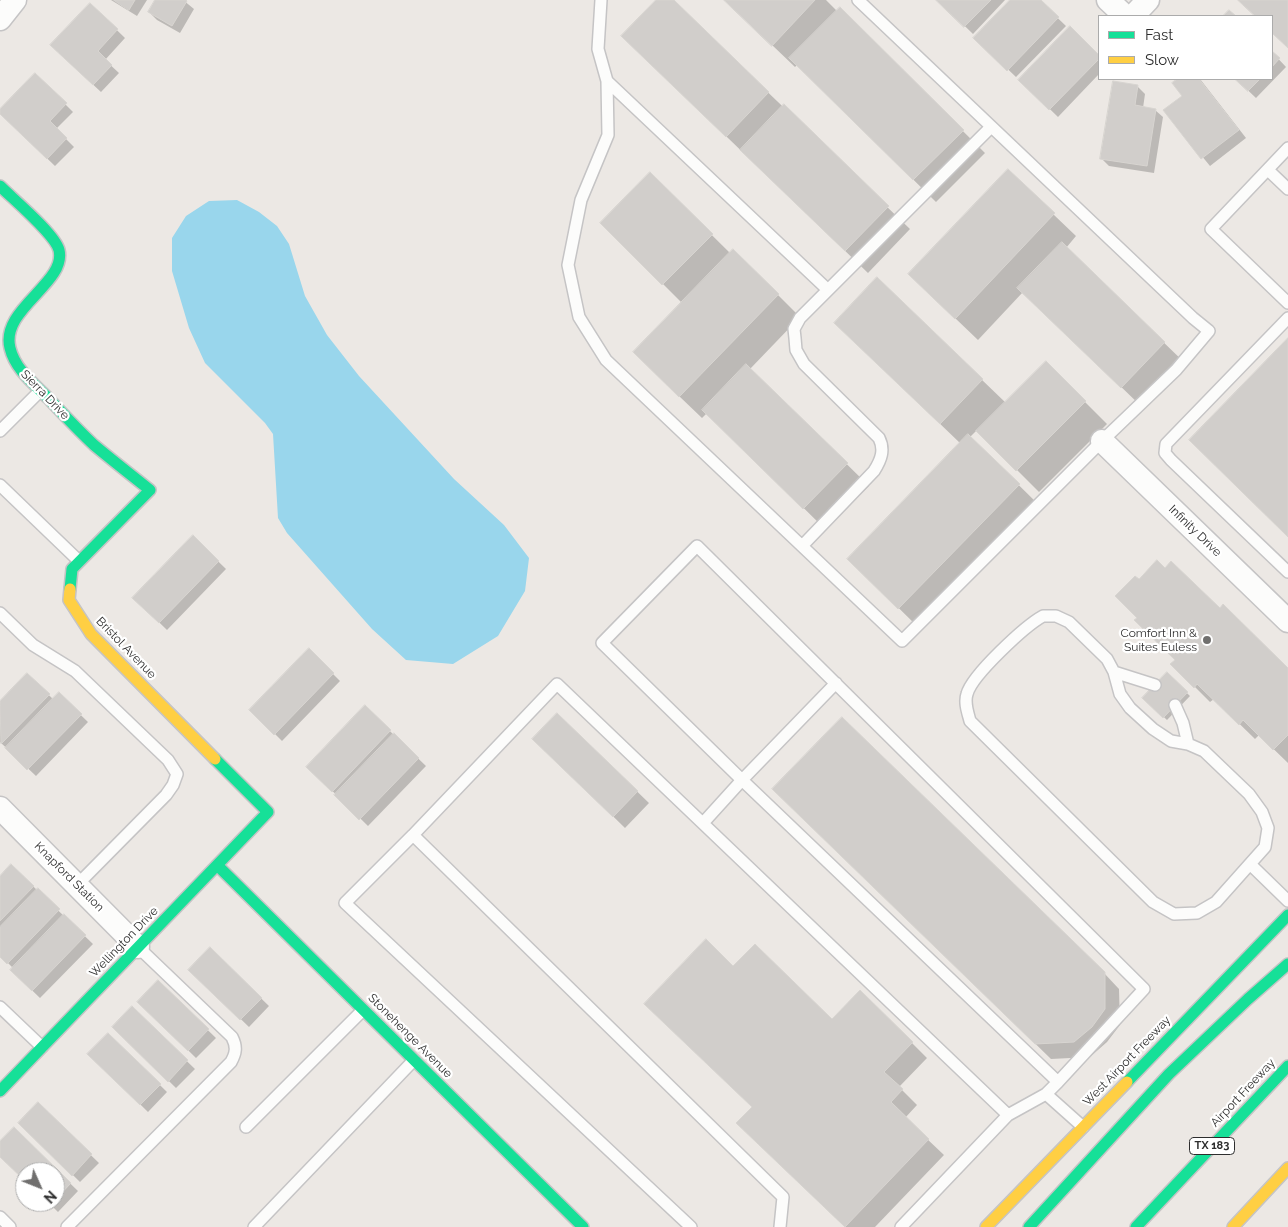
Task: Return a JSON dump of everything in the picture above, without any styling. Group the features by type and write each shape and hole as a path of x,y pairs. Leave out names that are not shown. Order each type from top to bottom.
{"main road":[{"name":"Sierra Drive","path":"0,186 43,228 54,240 59,250 59,262 17,315 10,331 9,346 16,365 93,444 150,490"},
{"name":"Bristol Avenue","path":"150,490 72,569 69,600 91,634 268,812"},
{"name":"Wellington Drive","path":"0,1091 268,812"},
{"name":"Stonehenge Avenue","path":"217,865 583,1227"},
{"name":"West Airport Freeway","path":"986,1227 1288,915"},
{"path":"1029,1227 1169,1074 1288,964"},
{"name":"Airport Freeway","path":"1136,1227 1288,1066"},
{"path":"1233,1227 1288,1168"}],"street":[{"path":"1108,0 1124,15"},
{"path":"1134,15 1148,0"},
{"name":"Infinity Drive","path":"1102,441 1288,621"},
{"name":"Knapford Station","path":"0,808 138,947"}],"lane":[{"path":"601,0 598,49 606,81 608,135 581,200 568,265 579,317 606,360 902,641 1102,441 1176,370 1209,331 1193,318 858,0"},
{"path":"606,81 827,289"},
{"path":"802,546 874,471 880,461 882,445 879,438 804,364 796,350 794,329 800,318 827,289 991,127"},
{"path":"1288,148 1211,229 1288,303"},
{"path":"1268,170 1288,189"},
{"path":"1288,318 1166,444 1166,453 1171,460 1288,572"},
{"path":"0,431 40,391"},
{"path":"0,484 79,561"},
{"path":"901,1227 1008,1115 1046,1094 1058,1082 1144,989 697,546 602,643 742,780 1058,1082"},
{"path":"0,613 33,645 75,670 168,760 177,774 173,785 166,795 77,885"},
{"path":"1043,616 1056,616 1069,622 1107,659 1114,672 1120,694 1130,708 1153,729 1171,741 1188,744 1204,751 1250,794 1262,812 1268,828 1265,847 1251,865 1216,902 1197,913 1174,914 1153,902 970,721 966,709 966,695 974,680 1031,622 1043,616"},
{"path":"1114,672 1155,685"},
{"path":"703,823 836,683"},
{"path":"691,1227 345,903 413,835 557,684 1008,1115"},
{"path":"1175,705 1183,723 1188,744"},
{"path":"413,835 783,1197 780,1227"},
{"path":"1251,865 1288,901"},
{"path":"68,1227 231,1062 236,1054 235,1043 232,1037 138,947"},
{"path":"0,1007 42,1047"},
{"path":"246,1127 363,1010"},
{"path":"254,1227 414,1060"},
{"path":"1046,1094 1082,1127"},
{"path":"0,1217 10,1227"}],"water":[{"path":"237,200 259,212 277,226 289,244 305,296 327,335 359,376 454,479 504,525 529,558 525,591 498,636 453,664 406,660 372,629 287,533 278,518 273,434 265,423 205,363 189,328 172,271 172,238 186,216 209,201"}],"building":[{"path":"114,0 135,0 129,10"},
{"path":"155,0 187,1 172,26 148,12"},
{"path":"656,0 674,0 769,92 726,137 621,36"},
{"path":"724,0 815,0 772,46"},
{"path":"936,0 991,0 964,27"},
{"path":"1010,0 1041,0 1059,17 1007,71 973,38"},
{"path":"1238,0 1288,0 1288,48 1273,34 1273,15 1254,15"},
{"path":"90,3 118,29 98,51 112,65 93,85 50,45"},
{"path":"840,7 964,130 913,180 789,58"},
{"path":"1229,10 1235,15 1224,15"},
{"path":"1070,26 1098,54 1098,60 1049,110 1018,80"},
{"path":"1273,52 1280,58 1273,66"},
{"path":"35,73 67,103 50,121 67,138 47,159 0,114 0,109"},
{"path":"1176,80 1200,80 1239,130 1201,159 1163,110 1182,96 1172,83"},
{"path":"1236,80 1259,80 1248,91"},
{"path":"1113,81 1138,85 1135,105 1156,109 1147,166 1100,159"},
{"path":"784,104 889,206 845,251 740,150"},
{"path":"1008,169 1055,213 955,319 908,274"},
{"path":"650,172 713,234 662,285 600,223"},
{"path":"1062,242 1165,342 1121,388 1017,288"},
{"path":"733,249 779,294 679,397 633,352"},
{"path":"877,277 983,379 940,424 834,323"},
{"path":"1288,338 1288,537 1189,440"},
{"path":"1046,361 1086,401 1016,471 976,431"},
{"path":"746,364 848,463 803,509 702,410"},
{"path":"968,434 1020,484 898,609 847,559"},
{"path":"193,535 219,561 159,623 132,598"},
{"name":"Comfort Inn & Suites Euless","path":"1157,560 1165,568 1171,561 1220,608 1223,604 1288,668 1288,735 1273,750 1243,720 1239,725 1197,684 1194,688 1170,664 1175,660 1134,620 1137,618 1115,596 1135,576 1139,579"},
{"path":"309,648 334,673 274,735 249,710"},
{"path":"1167,672 1188,692 1163,718 1142,698"},
{"path":"27,673 50,694 1,744 0,701"},
{"path":"59,692 82,714 27,770 5,748"},
{"path":"365,705 391,730 332,792 306,767"},
{"path":"557,713 638,791 613,817 532,739"},
{"path":"842,717 1105,972 1105,1009 1092,1027 1074,1042 1035,1044 772,789"},
{"path":"394,733 419,758 359,820 334,795"},
{"path":"11,864 34,886 0,921 0,876"},
{"path":"38,888 60,909 7,964 0,957 0,927"},
{"path":"64,914 86,935 32,991 10,970"},
{"path":"706,939 733,966 755,944 832,1019 860,990 913,1042 884,1072 903,1089 891,1102 929,1139 845,1227 736,1123 752,1107 644,1004"},
{"path":"210,947 262,998 240,1020 188,970"},
{"path":"158,980 209,1029 188,1051 137,1002"},
{"path":"132,1006 188,1060 168,1082 112,1027"},
{"path":"108,1033 161,1084 140,1105 87,1054"},
{"path":"38,1102 92,1154 72,1176 65,1169 65,1162 58,1162 18,1123"},
{"path":"14,1127 50,1162 15,1162 15,1171 0,1157 0,1141"},
{"path":"65,1177 71,1183 65,1189"}],"traffic: fast":[{"path":"0,186 42,226 56,243 59,250 59,262 53,274 15,321 10,334 12,356 25,375 94,445 150,490 72,569 70,589"},
{"path":"0,1091 268,812 215,759"},
{"path":"217,865 583,1227"},
{"path":"1127,1082 1288,915"},
{"path":"1029,1227 1169,1074 1288,964"},
{"path":"1136,1227 1288,1066"}],"traffic: slow":[{"path":"70,589 69,600 91,634 215,759"},
{"path":"986,1227 1127,1082"},
{"path":"1233,1227 1288,1168"}],"place":[{"name":"Comfort Inn & Suites Euless","path":"1207,640"}]}
